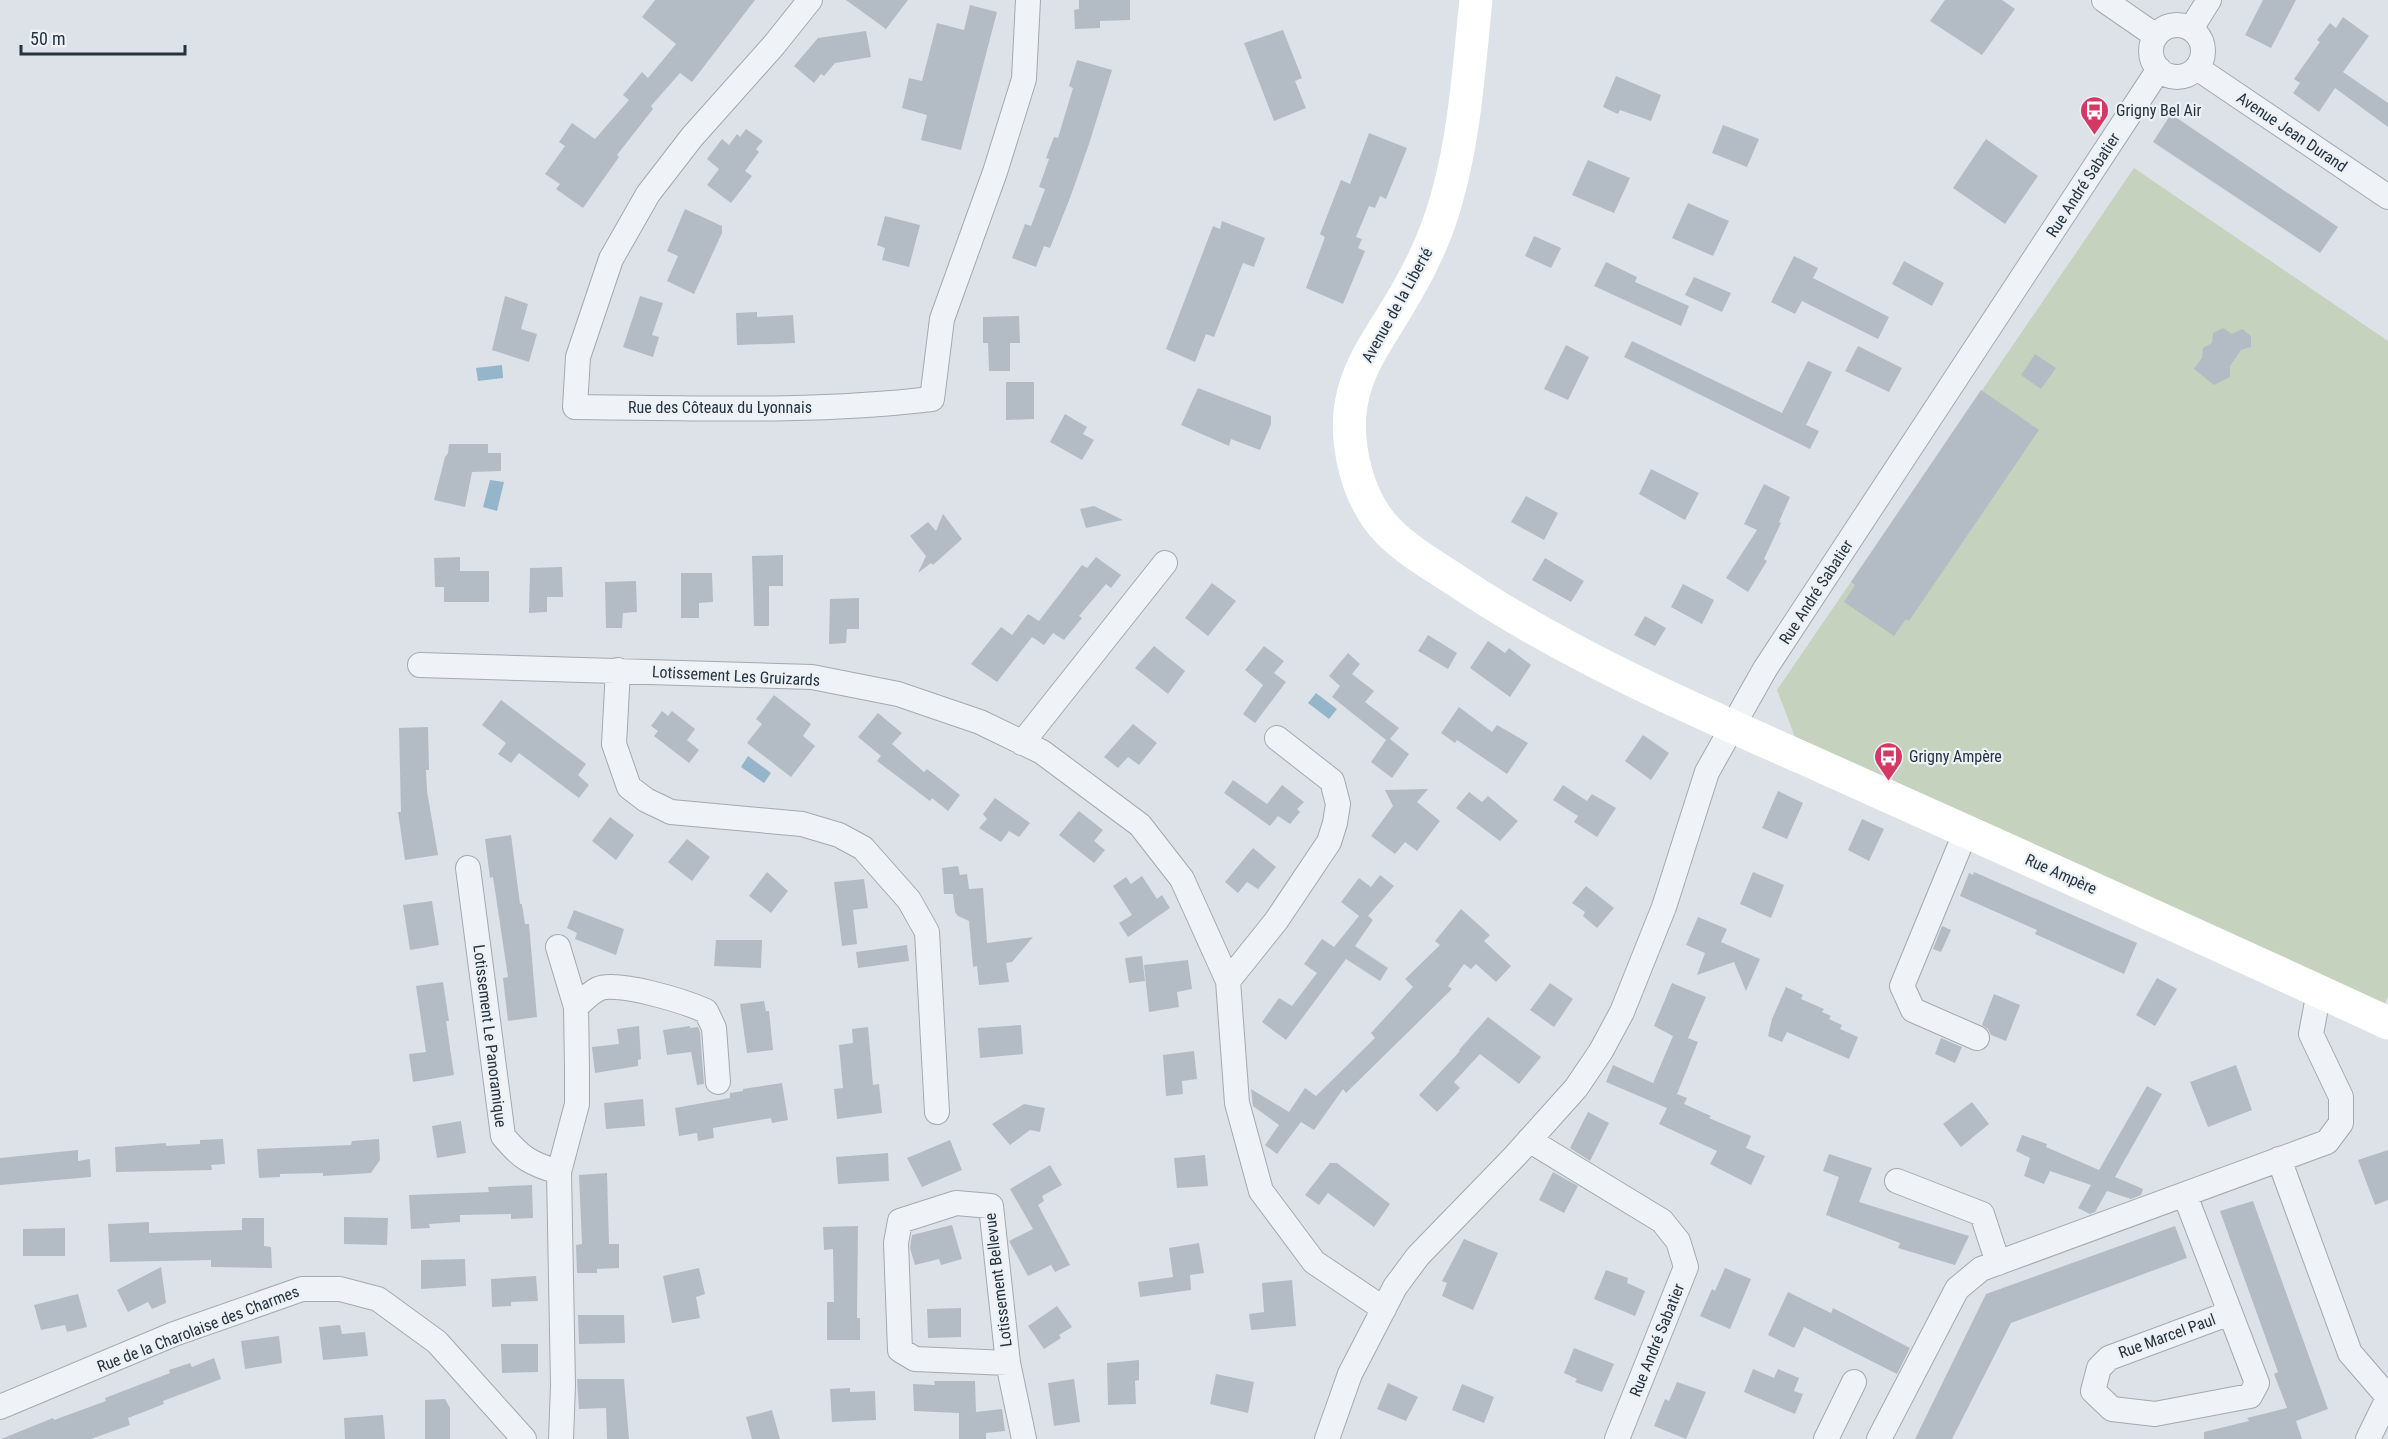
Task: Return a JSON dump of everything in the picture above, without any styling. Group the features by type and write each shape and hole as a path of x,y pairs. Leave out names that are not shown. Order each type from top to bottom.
{"street":[{"name":"Rue des Côteaux du Lyonnais","path":"810,0 774,45 692,137 648,194 611,259 578,357 576,408 759,408 893,404 932,399 942,319 995,172 1024,79 1028,0"},
{"name":"Avenue de la Liberté","path":"1476,0 1466,93 1454,169 1446,200 1433,241 1419,271 1403,300 1385,324 1359,374 1353,399 1350,425 1351,447 1362,491 1386,529 1402,544 1504,613 1732,727"},
{"path":"2104,0 2156,36"},
{"path":"2191,29 2209,0"},
{"path":"2173,26 2191,29 2198,35 2203,52 2196,68 2188,75 2178,77 2168,75 2158,69 2151,52 2156,36 2164,29 2173,26"},
{"name":"Avenue Jean Durand","path":"2196,68 2388,197"},
{"name":"Rue André Sabatier","path":"1326,1439 1350,1374 1395,1287 1418,1256 1576,1088 1601,1052 1622,1012 1664,907 1707,772 1732,727 1772,659 2158,69"},
{"path":"1022,743 1165,563"},
{"name":"Lotissement Les Gruizards","path":"420,665 812,677 898,694 980,722 1042,752 1140,825 1182,879 1228,981 1237,1102 1261,1191 1314,1262 1384,1309"},
{"path":"618,670 614,744 629,788 646,800 671,812 802,824 839,835 863,848 909,900 927,932 937,1112"},
{"name":"Rue Ampère","path":"1732,727 2388,1023"},
{"path":"1228,981 1276,921 1329,842 1335,823 1338,804 1332,781 1277,738"},
{"path":"1966,831 1902,987 1913,1010 1977,1038"},
{"name":"Lotissement Le Panoramique","path":"468,868 503,1136 516,1153 533,1165 559,1172"},
{"path":"558,947 576,1007 577,1104 559,1172 563,1385 561,1439"},
{"path":"576,1007 598,988 619,987 690,1004 706,1011 714,1028 718,1082"},
{"path":"1879,1439 1957,1289 1981,1269 2327,1142 2341,1123 2341,1097 2311,1034 2319,991"},
{"name":"Rue André Sabatier","path":"1529,1140 1662,1221 1678,1241 1686,1267 1617,1439"},
{"path":"2279,1159 2350,1353 2388,1398 2368,1439"},
{"path":"1896,1181 1982,1214 1998,1263"},
{"name":"Rue Marcel Paul","path":"2185,1195 2257,1383 2250,1396 2155,1414 2112,1409 2093,1391 2099,1368 2109,1358 2230,1314"},
{"name":"Lotissement Bellevue","path":"1008,1363 915,1359 900,1350 896,1243 900,1221 956,1203 991,1206 1008,1363 1024,1439"},
{"name":"Rue de la Charolaise des Charmes","path":"0,1407 174,1335 302,1289 340,1289 378,1299 437,1342 524,1439"},
{"path":"1826,1439 1854,1382"}],"green space":[{"path":"2134,168 2388,341 2388,997 2384,1005 1795,737 1777,690"}],"water":[{"path":"502,365 503,378 478,381 476,368"},
{"path":"490,480 504,482 497,511 483,507"},
{"path":"1316,693 1337,709 1329,719 1308,703"},
{"path":"748,756 771,773 764,783 741,767"}],"building":[{"path":"655,0 755,0 692,82 680,73 651,106 653,109 617,155 619,157 583,208 556,189 560,184 545,174 565,146 559,142 572,123 595,139 629,100 623,95 642,72 648,78 676,44 642,17"},
{"path":"846,0 908,0 886,29"},
{"path":"1079,0 1130,0 1130,20 1100,21 1100,28 1075,29 1074,10 1079,9"},
{"path":"1945,0 2002,0 2015,9 1982,55 1930,21"},
{"path":"2263,0 2296,0 2271,48 2245,35"},
{"path":"970,5 997,12 961,150 921,140 927,115 902,108 909,78 922,81 937,23 964,30"},
{"path":"2343,17 2369,36 2343,72 2388,103 2388,127 2335,88 2319,112 2293,93 2300,83 2294,79 2320,42 2317,40 2330,23 2336,28"},
{"path":"1283,30 1302,78 1295,81 1306,108 1274,121 1244,43"},
{"path":"866,31 871,57 835,63 824,76 821,74 814,83 794,66 818,38"},
{"path":"1077,60 1112,70 1070,198 1050,248 1044,246 1036,267 1012,258 1025,224 1031,226 1045,189 1039,187 1049,159 1046,158 1054,137 1058,138 1073,88 1069,86"},
{"path":"1616,76 1661,95 1651,121 1620,110 1618,114 1603,107"},
{"path":"2171,114 2338,227 2320,253 2153,142"},
{"path":"1723,125 1759,139 1747,167 1712,153"},
{"path":"746,129 763,141 756,149 759,152 745,171 752,176 731,203 707,185 719,169 707,159 722,139 729,145 737,134 740,137"},
{"path":"1369,133 1407,148 1386,199 1380,196 1375,208 1369,206 1356,237 1362,239 1358,248 1365,251 1343,304 1306,288 1325,237 1320,234 1341,180 1350,184"},
{"path":"1986,139 2038,176 2005,224 1953,188"},
{"path":"1588,160 1630,178 1614,213 1572,195"},
{"path":"1688,203 1729,221 1713,256 1672,238"},
{"path":"685,209 722,226 722,233 694,294 667,281 678,256 667,251"},
{"path":"885,216 920,225 909,267 882,260 885,248 877,245"},
{"path":"1222,221 1265,238 1254,267 1243,263 1214,337 1206,334 1195,362 1166,349 1213,226 1220,229"},
{"path":"1534,236 1561,248 1551,268 1525,256"},
{"path":"1794,256 1818,268 1813,278 1889,317 1878,339 1802,301 1795,314 1771,302"},
{"path":"1904,261 1944,283 1932,306 1892,284"},
{"path":"1606,262 1637,277 1635,282 1689,306 1681,326 1594,286"},
{"path":"1694,277 1731,293 1722,312 1685,295"},
{"path":"505,296 528,304 521,329 537,334 529,362 492,350"},
{"path":"640,296 663,303 652,335 659,337 653,357 623,347"},
{"path":"757,312 757,317 793,315 795,343 737,345 736,313"},
{"path":"1019,316 1020,343 1010,343 1010,371 989,371 988,343 983,343 983,317"},
{"path":"2223,328 2232,334 2242,329 2251,336 2251,347 2241,350 2230,366 2230,377 2214,385 2194,369 2202,358 2203,348 2212,343 2213,333"},
{"path":"1632,341 1782,413 1808,361 1832,372 1806,425 1819,431 1810,449 1624,357"},
{"path":"1566,345 1589,357 1568,400 1544,389"},
{"path":"1858,346 1902,368 1889,392 1845,371"},
{"path":"2035,354 2056,368 2041,389 2021,375"},
{"path":"1006,382 1034,382 1034,419 1006,420"},
{"path":"1198,388 1271,416 1271,424 1260,450 1231,439 1229,446 1181,425"},
{"path":"1981,390 2039,430 1909,621 1906,619 1894,636 1844,602 1855,585 1851,582"},
{"path":"1065,414 1087,427 1083,434 1094,440 1082,460 1050,442"},
{"path":"449,444 488,444 488,453 501,453 501,471 472,472 465,507 434,500"},
{"path":"1651,469 1699,493 1685,520 1639,494"},
{"path":"1764,484 1790,497 1764,559 1767,561 1748,592 1726,578 1757,530 1744,524"},
{"path":"1526,496 1558,513 1544,540 1511,522"},
{"path":"1094,506 1123,520 1086,528 1080,509"},
{"path":"943,514 962,539 933,565 931,563 918,573 926,556 910,536 928,522 936,531"},
{"path":"783,555 783,586 769,586 769,626 754,626 752,556"},
{"path":"460,557 460,571 489,571 489,602 444,602 444,587 435,587 434,558"},
{"path":"1096,557 1121,575 1111,588 1106,584 1079,616 1082,618 1064,640 1053,633 1044,645 1032,637 997,682 971,664 1001,627 1012,635 1028,614 1039,621 1082,565 1087,568"},
{"path":"1545,558 1584,581 1571,602 1532,580"},
{"path":"562,567 563,597 547,597 547,612 529,613 530,568"},
{"path":"681,573 712,573 713,602 699,603 699,618 681,618"},
{"path":"636,581 637,612 623,613 622,628 606,628 605,582"},
{"path":"1212,583 1236,601 1208,636 1185,618"},
{"path":"1683,584 1714,600 1702,624 1671,607"},
{"path":"859,598 859,629 847,629 846,643 829,644 830,599"},
{"path":"1645,616 1666,628 1655,646 1634,635"},
{"path":"1428,635 1457,653 1448,669 1418,651"},
{"path":"1488,641 1505,653 1509,648 1531,665 1510,697 1470,668"},
{"path":"1154,646 1185,671 1168,694 1135,668"},
{"path":"1264,646 1284,661 1274,673 1286,682 1255,723 1243,714 1263,685 1245,670"},
{"path":"1348,653 1360,664 1352,674 1374,691 1365,702 1399,728 1390,739 1409,754 1392,778 1371,762 1386,740 1332,697 1340,686 1329,676"},
{"path":"774,695 811,724 803,736 815,746 791,777 747,743 762,724 756,719"},
{"path":"501,700 586,764 578,775 589,785 579,798 519,753 511,763 498,754 506,743 482,725"},
{"path":"1459,707 1492,732 1497,725 1528,743 1507,774 1457,740 1455,743 1441,733"},
{"path":"662,711 668,716 672,711 695,729 687,740 699,750 689,763 654,736 658,731 651,726"},
{"path":"878,713 902,733 892,744 924,772 927,769 960,795 948,811 932,798 930,801 877,761 881,756 858,737"},
{"path":"1133,724 1157,743 1139,765 1128,757 1118,768 1104,757"},
{"path":"428,727 427,791 438,855 405,860 398,812 401,812 399,728"},
{"path":"1643,735 1669,753 1651,780 1625,761"},
{"path":"1233,780 1267,804 1282,785 1304,802 1297,809 1300,812 1290,824 1278,816 1270,826 1224,793"},
{"path":"1563,785 1587,801 1592,794 1616,808 1597,837 1574,822 1578,816 1553,800"},
{"path":"1428,789 1417,802 1440,821 1417,851 1405,842 1395,854 1371,836 1393,806 1385,790"},
{"path":"1778,791 1803,803 1787,839 1762,828"},
{"path":"1469,792 1482,802 1488,796 1518,821 1500,841 1456,808"},
{"path":"995,798 1030,823 1019,837 1009,831 1001,842 979,828 987,819 983,814"},
{"path":"1079,811 1103,830 1094,841 1105,850 1094,863 1059,835"},
{"path":"610,817 634,835 616,860 592,841"},
{"path":"1862,819 1884,829 1869,861 1848,850"},
{"path":"511,835 520,904 522,904 525,924 529,924 537,1017 508,1021 503,978 508,977 485,839"},
{"path":"687,839 710,857 692,881 668,862"},
{"path":"1253,848 1276,867 1258,889 1247,882 1238,893 1225,882"},
{"path":"958,866 960,875 967,874 969,889 983,888 987,943 1033,937 1012,962 1006,963 1009,982 979,985 977,966 973,967 969,921 955,912 953,894 944,894 942,868"},
{"path":"767,872 788,891 771,913 749,896"},
{"path":"1753,872 1784,885 1771,918 1740,904"},
{"path":"1974,872 2137,943 2124,974 2035,934 2037,930 1960,896 1969,873 1973,875"},
{"path":"1380,875 1394,886 1368,916 1373,920 1355,946 1388,968 1380,981 1346,959 1286,1040 1262,1022 1279,998 1292,1006 1317,973 1304,964 1322,939 1334,947 1359,916 1341,902 1359,878 1371,887"},
{"path":"1142,876 1157,899 1162,895 1170,908 1128,937 1119,923 1132,915 1113,886 1126,877 1131,884"},
{"path":"864,879 868,908 853,910 857,944 842,946 834,882"},
{"path":"1586,886 1614,908 1597,928 1583,916 1585,912 1572,903"},
{"path":"432,901 439,945 410,950 403,905"},
{"path":"1461,909 1490,935 1484,941 1511,966 1496,982 1476,964 1471,969 1464,964 1448,986 1452,989 1346,1093 1343,1089 1314,1130 1301,1122 1277,1154 1265,1145 1279,1125 1253,1106 1251,1089 1289,1112 1305,1088 1316,1096 1375,1038 1371,1033 1413,987 1405,979 1440,945 1435,941"},
{"path":"574,910 624,929 616,955 575,939 577,933 567,928"},
{"path":"1698,917 1727,929 1721,942 1760,959 1746,991 1734,962 1697,975 1705,953 1686,945"},
{"path":"1942,926 1951,930 1941,952 1933,949"},
{"path":"716,940 762,940 761,968 714,966"},
{"path":"907,945 909,961 858,968 856,952"},
{"path":"1142,956 1145,981 1129,983 1125,958"},
{"path":"1188,960 1192,989 1177,992 1179,1007 1149,1012 1144,965"},
{"path":"2157,978 2177,989 2155,1026 2136,1015"},
{"path":"443,982 454,1075 413,1082 409,1054 426,1052 416,986"},
{"path":"1550,983 1573,999 1554,1027 1530,1010"},
{"path":"1672,983 1706,997 1688,1038 1698,1042 1677,1094 1687,1098 1684,1104 1711,1116 1709,1118 1751,1136 1746,1148 1765,1156 1751,1185 1710,1164 1717,1151 1659,1124 1667,1108 1606,1082 1613,1065 1653,1083 1673,1036 1654,1026"},
{"path":"1786,987 1803,995 1801,999 1824,1009 1822,1012 1831,1016 1829,1019 1842,1025 1840,1029 1858,1037 1849,1059 1787,1032 1782,1042 1768,1036 1772,1019"},
{"path":"1994,994 2020,1005 2006,1041 1991,1035 1982,1025"},
{"path":"764,1001 766,1011 769,1011 773,1050 747,1053 740,1004"},
{"path":"1488,1017 1541,1057 1519,1084 1480,1054 1454,1082 1460,1088 1437,1112 1419,1095"},
{"path":"1021,1025 1023,1054 980,1058 978,1028"},
{"path":"639,1026 641,1059 638,1060 638,1066 595,1073 592,1047 619,1044 617,1029"},
{"path":"690,1026 690,1028 698,1027 700,1032 704,1084 697,1085 691,1052 667,1055 663,1030"},
{"path":"868,1027 873,1085 879,1084 882,1113 837,1119 834,1089 843,1088 839,1045 853,1043 852,1029"},
{"path":"1941,1038 1962,1047 1955,1063 1935,1054"},
{"path":"1194,1051 1197,1079 1182,1081 1183,1094 1166,1096 1163,1055"},
{"path":"2236,1065 2252,1110 2208,1127 2190,1082"},
{"path":"782,1083 788,1120 772,1123 771,1118 713,1128 714,1138 698,1141 697,1133 679,1136 675,1108 730,1098 730,1093 743,1091 743,1089"},
{"path":"2147,1086 2162,1094 2115,1177 2143,1189 2141,1195 2131,1199 2107,1191 2095,1212 2090,1214 2078,1208 2091,1185 2050,1171 2044,1184 2024,1176 2030,1158 2016,1151 2022,1135 2047,1144 2046,1147 2099,1170"},
{"path":"643,1099 645,1126 606,1129 604,1103"},
{"path":"1972,1102 1989,1124 1961,1147 1943,1124"},
{"path":"1024,1104 1045,1108 1040,1132 1030,1130 1010,1145 992,1124"},
{"path":"1588,1112 1609,1123 1590,1161 1570,1148"},
{"path":"461,1121 466,1153 437,1158 432,1126"},
{"path":"223,1139 225,1164 211,1165 212,1170 116,1172 115,1147 166,1143 166,1146 200,1144 200,1140"},
{"path":"379,1139 380,1160 371,1173 323,1176 323,1173 280,1174 280,1177 259,1178 257,1149 351,1145 352,1141"},
{"path":"950,1140 962,1170 922,1187 907,1158"},
{"path":"78,1150 78,1161 90,1159 91,1177 0,1185 0,1158"},
{"path":"2388,1150 2388,1200 2375,1205 2358,1160"},
{"path":"888,1153 889,1181 838,1184 836,1157"},
{"path":"1829,1154 1872,1168 1859,1202 1969,1236 1955,1265 1898,1248 1900,1243 1826,1215 1839,1177 1823,1171"},
{"path":"1205,1155 1208,1186 1177,1188 1174,1158"},
{"path":"1330,1163 1337,1163 1390,1204 1374,1227 1328,1193 1319,1205 1305,1195"},
{"path":"1050,1165 1062,1185 1042,1196 1044,1201 1038,1205 1070,1265 1055,1272 1051,1265 1028,1276 1009,1241 1033,1229 1010,1189"},
{"path":"1553,1172 1578,1186 1564,1213 1539,1200"},
{"path":"607,1173 609,1244 619,1244 619,1268 597,1269 597,1273 577,1273 576,1245 582,1244 579,1175"},
{"path":"532,1185 533,1218 511,1219 511,1214 460,1215 460,1222 429,1224 430,1228 411,1229 409,1195 489,1192 488,1187"},
{"path":"2253,1201 2328,1409 2296,1421 2302,1439 2204,1439 2204,1432 2249,1421 2247,1418 2287,1408 2274,1374 2278,1372 2220,1211"},
{"path":"344,1217 388,1218 387,1245 344,1244"},
{"path":"242,1218 264,1218 264,1246 271,1247 272,1268 211,1267 211,1260 110,1262 108,1224 149,1222 149,1233 242,1230"},
{"path":"952,1225 962,1259 941,1265 939,1259 915,1265 910,1248 912,1235"},
{"path":"858,1226 857,1318 860,1318 860,1340 827,1340 827,1302 834,1302 833,1249 824,1250 823,1227"},
{"path":"2175,1226 2187,1258 2011,1323 1952,1439 1915,1439 1986,1294"},
{"path":"65,1228 65,1256 23,1256 23,1229"},
{"path":"1464,1239 1498,1253 1473,1310 1442,1296 1447,1283 1442,1281"},
{"path":"1199,1243 1204,1273 1190,1275 1191,1290 1140,1297 1138,1282 1173,1277 1169,1248"},
{"path":"465,1259 466,1286 421,1289 421,1260"},
{"path":"161,1267 166,1303 152,1309 148,1302 128,1312 117,1290"},
{"path":"699,1268 705,1294 696,1297 700,1318 672,1323 663,1276"},
{"path":"1725,1268 1751,1279 1730,1329 1700,1316 1712,1289 1715,1291"},
{"path":"1606,1270 1628,1278 1627,1283 1645,1291 1635,1316 1594,1299"},
{"path":"536,1276 538,1301 511,1302 511,1306 492,1307 491,1279"},
{"path":"1292,1280 1296,1326 1251,1330 1249,1314 1264,1312 1262,1283"},
{"path":"1788,1292 1831,1313 1833,1308 1910,1348 1897,1374 1804,1327 1794,1348 1768,1335"},
{"path":"78,1294 87,1327 67,1332 65,1325 41,1330 34,1305"},
{"path":"1057,1306 1072,1327 1059,1335 1061,1338 1044,1349 1028,1326"},
{"path":"961,1308 961,1337 928,1338 927,1309"},
{"path":"578,1315 624,1315 625,1343 579,1344"},
{"path":"340,1325 342,1334 365,1332 368,1356 323,1360 319,1327"},
{"path":"279,1336 282,1363 245,1369 241,1341"},
{"path":"501,1344 538,1344 538,1372 502,1373"},
{"path":"1574,1348 1614,1364 1602,1392 1575,1382 1577,1379 1564,1373"},
{"path":"214,1358 221,1379 163,1401 164,1404 128,1418 130,1425 91,1439 1,1439 53,1418 54,1420 106,1401 105,1398 170,1373 169,1370 190,1363 192,1367"},
{"path":"1139,1360 1139,1380 1135,1381 1136,1404 1108,1405 1107,1363"},
{"path":"1753,1369 1774,1378 1778,1369 1799,1378 1794,1391 1803,1394 1795,1414 1744,1392"},
{"path":"1216,1374 1254,1382 1248,1413 1210,1404"},
{"path":"577,1379 624,1379 629,1439 607,1439 606,1408 579,1409"},
{"path":"1074,1379 1080,1422 1054,1426 1048,1383"},
{"path":"934,1381 975,1381 976,1412 1002,1409 1005,1431 986,1433 986,1439 959,1439 959,1413 914,1411 913,1384 935,1385"},
{"path":"1677,1382 1706,1392 1686,1439 1654,1426 1665,1399 1669,1401"},
{"path":"1388,1383 1418,1397 1406,1421 1377,1409"},
{"path":"1462,1384 1494,1397 1484,1423 1452,1410"},
{"path":"850,1388 850,1392 875,1391 876,1420 832,1422 830,1389"},
{"path":"445,1399 450,1408 450,1439 425,1439 425,1400"},
{"path":"772,1410 780,1439 752,1439 746,1417"},
{"path":"383,1415 385,1439 345,1439 344,1418"}],"place":[{"name":"Grigny Bel Air","path":"2095,136"},
{"name":"Grigny Ampère","path":"1888,782"}]}
